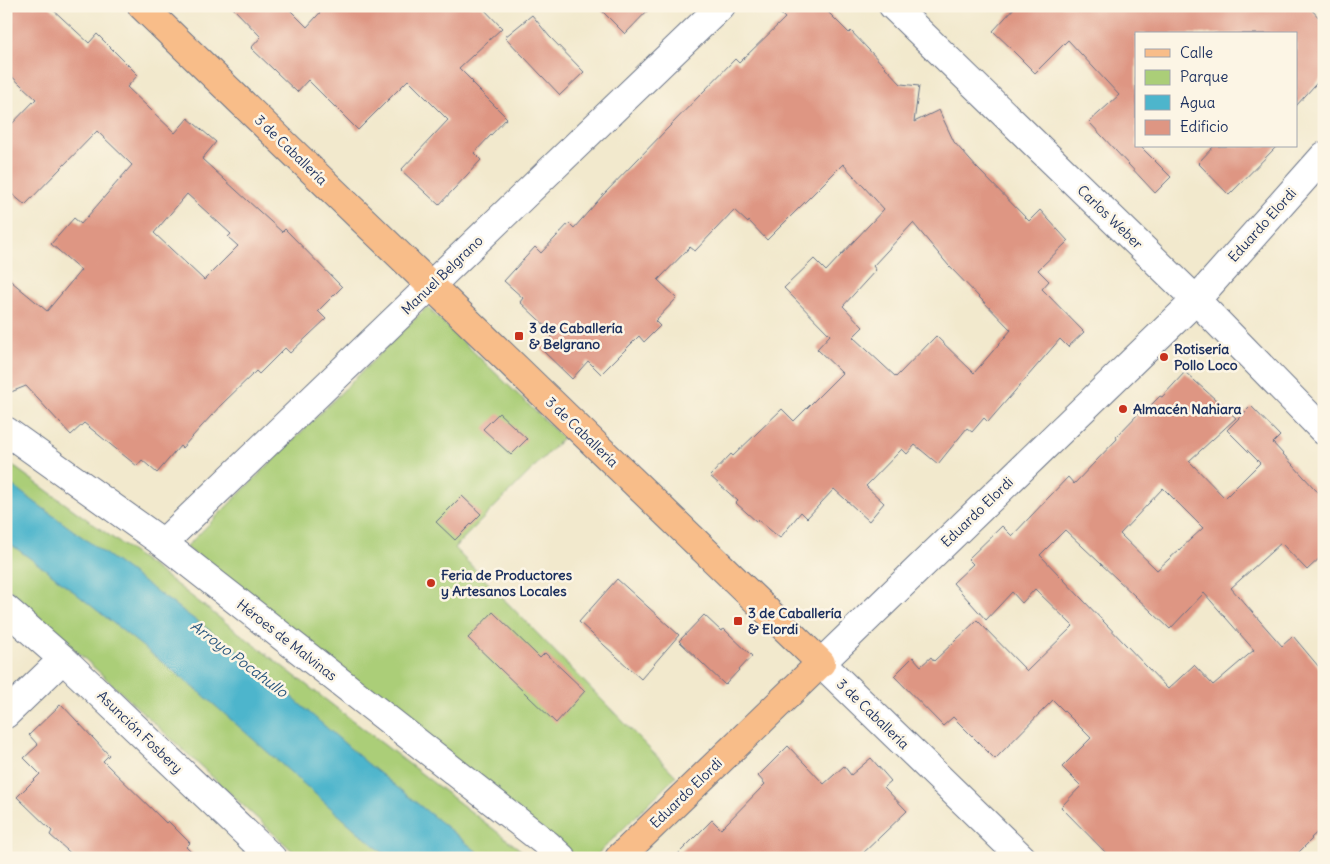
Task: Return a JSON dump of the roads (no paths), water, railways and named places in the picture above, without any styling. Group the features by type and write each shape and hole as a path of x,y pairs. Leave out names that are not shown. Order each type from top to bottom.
{"main road":[{"name":"3 de Caballería","path":"142,6 821,663"},
{"name":"Eduardo Elordi","path":"619,858 821,663"}],"street":[{"name":"Manuel Belgrano","path":"163,544 721,6"},
{"name":"Carlos Weber","path":"893,6 1196,300 1324,430"},
{"name":"Eduardo Elordi","path":"821,663 1196,300 1324,156"},
{"name":"Héroes de Malvinas","path":"6,431 163,544 547,844 562,858"},
{"name":"Asunción Fosbery","path":"6,609 63,659 272,858"},
{"path":"6,714 63,659"},
{"name":"3 de Caballería","path":"821,663 1022,858"}],"water":[{"name":"Arroyo Pocahullo","path":"6,481 247,658 367,763 485,858 389,858 202,694 49,572 6,541"}],"place":[{"name":"3 de Caballería & Belgrano","path":"519,336"},
{"name":"Rotisería Pollo Loco","path":"1164,357"},
{"name":"Almacén Nahiara","path":"1123,409"},
{"name":"Feria de Productores y Artesanos Locales","path":"431,583"},
{"name":"3 de Caballería & Elordi","path":"738,621"}]}
